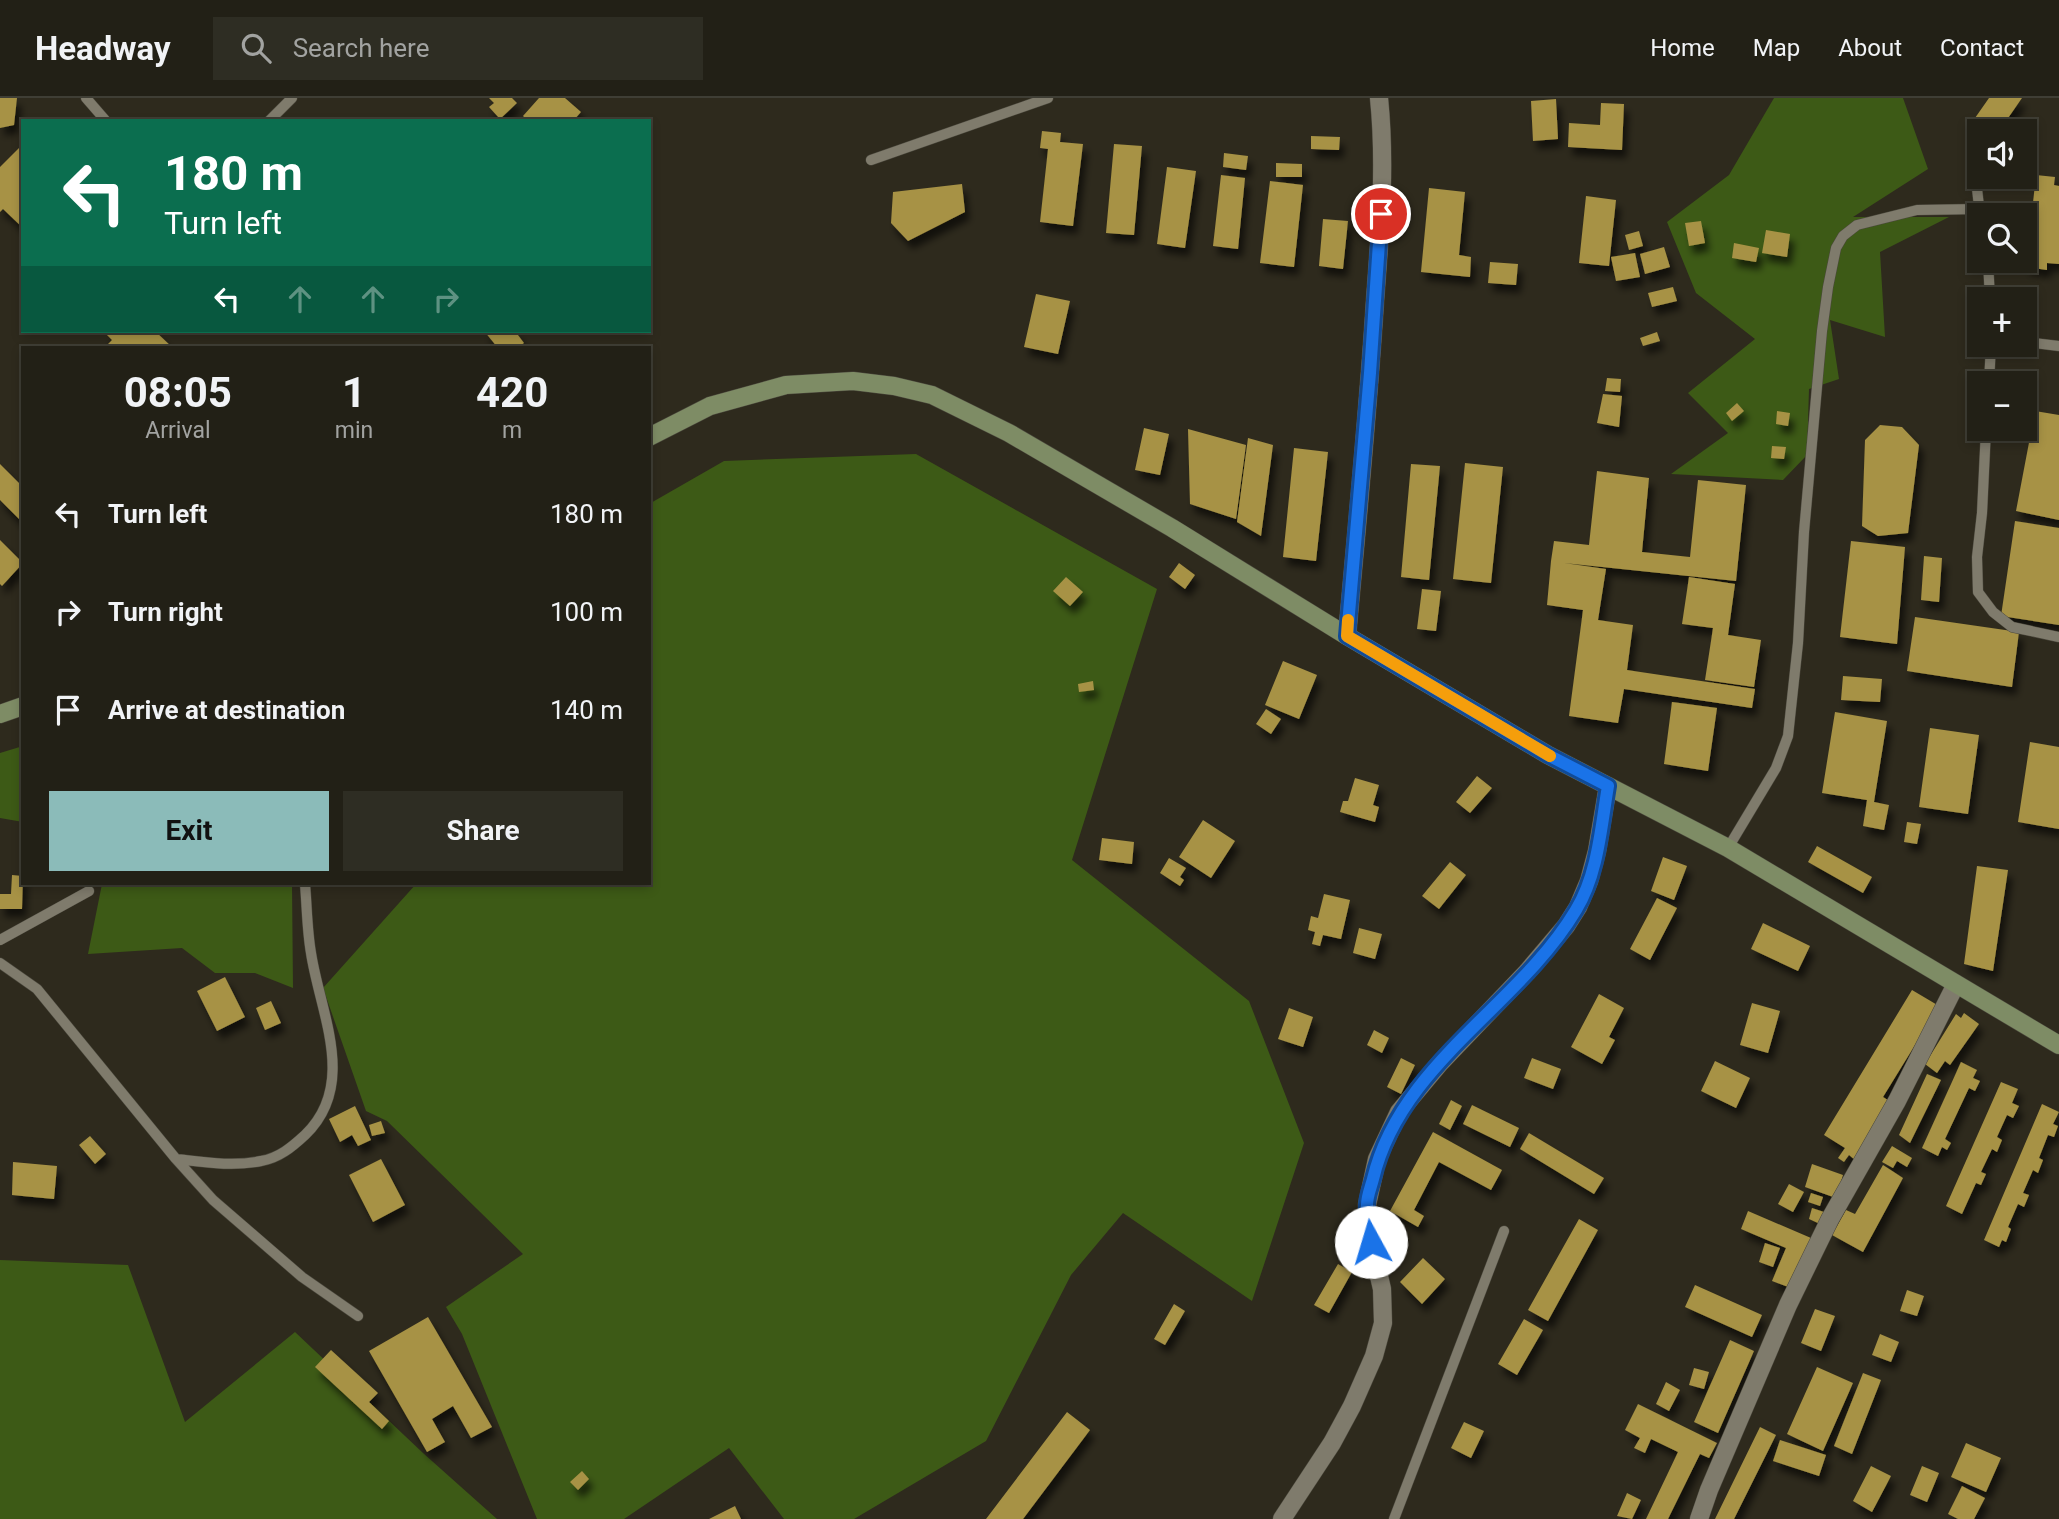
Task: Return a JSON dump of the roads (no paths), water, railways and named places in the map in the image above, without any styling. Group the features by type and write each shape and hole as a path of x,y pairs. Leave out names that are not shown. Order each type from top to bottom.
{"main road":[{"path":"651,436 710,406 786,385 853,382 894,386 932,395 1021,440 1548,755 1728,848 2059,1045"},
{"path":"0,715 21,707"}],"street":[{"path":"1347,636 1379,240 1383,141 1379,98"},
{"path":"1283,1519 1332,1443 1352,1406 1374,1356 1383,1322 1382,1289 1371,1242 1367,1205 1377,1159 1399,1112 1440,1063 1535,962 1566,926 1578,907 1597,851 1608,786"},
{"path":"1699,1519 1788,1305 1830,1219 1897,1101 1956,984"}],"lane":[{"path":"86,98 104,119"},
{"path":"271,119 292,98"},
{"path":"871,160 1048,98"},
{"path":"1728,848 1776,768 1788,736 1798,643 1804,532 1822,331 1836,248 1843,236 1857,225 1917,210 1967,212"},
{"path":"2037,343 2059,346"},
{"path":"1985,441 1977,557 1978,592 1993,612 2012,627 2059,637"},
{"path":"176,1159 222,1164 259,1162 273,1158 292,1148 310,1130 327,1105 334,1080 331,1046 311,953 305,885"},
{"path":"0,940 89,891"},
{"path":"0,962 37,989 176,1159 213,1200 292,1268 358,1316"},
{"path":"1394,1519 1504,1231"}]}
